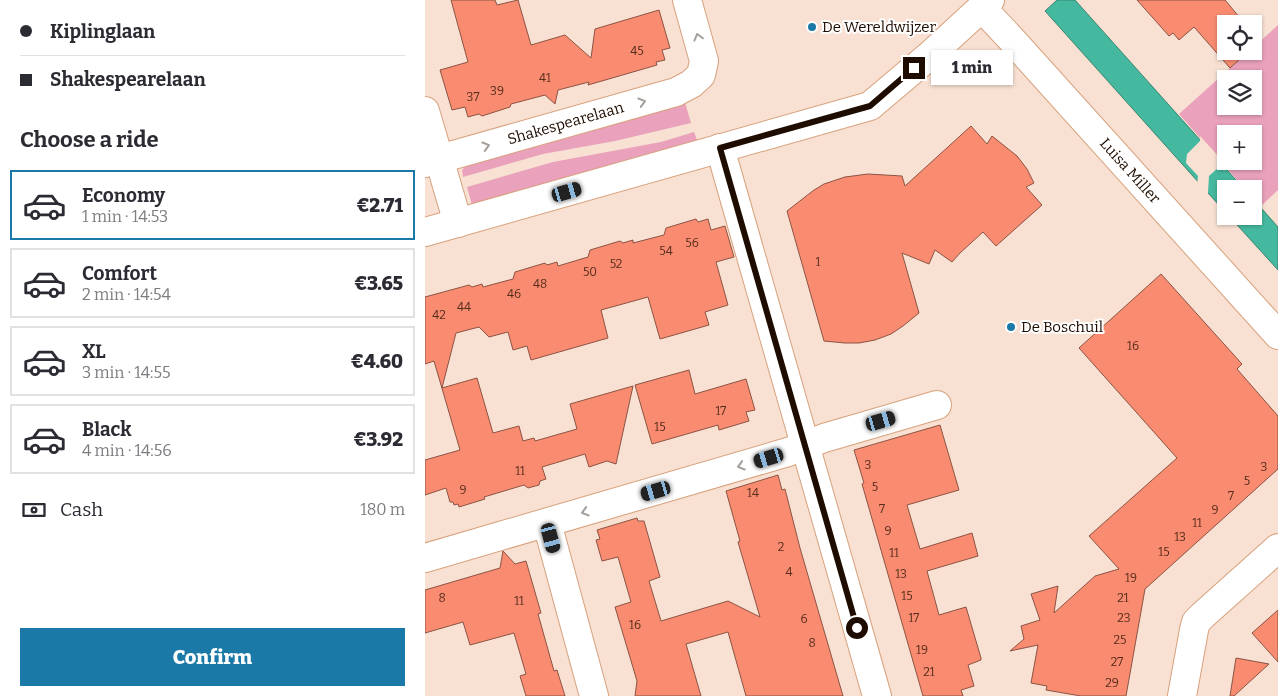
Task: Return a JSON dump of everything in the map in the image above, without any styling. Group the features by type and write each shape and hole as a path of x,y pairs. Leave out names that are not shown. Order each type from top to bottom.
{"street":[{"name":"Shakespearelaan","path":"432,161 677,92 691,84 701,74 704,62 687,0"},
{"path":"425,232 870,106 986,4"},
{"name":"Luisa Miller","path":"986,4 1013,41 1278,335"},
{"path":"425,111 432,161 458,223"},
{"path":"720,148 877,696"},
{"path":"425,558 788,452 804,445 937,404"},
{"path":"547,523 594,696"},
{"path":"1182,696 1196,622 1278,548"}],"shaded area":[{"path":"1278,25 1278,190 1262,205 1262,180 1237,180 1228,170 1262,170 1262,125 1217,125 1217,157 1179,114 1217,80 1217,115 1262,115 1262,70 1228,70 1239,60 1262,60 1262,40"},
{"path":"684,99 691,123 615,141 543,154 463,177 462,170 471,161"},
{"path":"694,132 697,140 472,205 467,187 553,162 661,142"}],"water":[{"path":"1057,0 1075,0 1217,159 1217,170 1227,170 1236,180 1217,180 1217,203 1045,11"},
{"path":"1262,209 1278,227 1278,270 1237,225 1262,225"}],"pier":[{"path":"1200,136 1217,155 1217,169 1209,176 1208,193 1206,194 1197,185 1198,176 1186,163 1187,154 1200,141"}],"building":[{"path":"451,0 495,0 497,5 518,0 531,45 565,35 591,58 595,29 659,10 670,48 662,50 665,60 656,62 657,65 588,85 589,82 558,90 555,104 545,95 511,104 510,107 482,116 479,114 468,117 465,107 452,110 440,70 468,62"},
{"path":"1137,0 1225,0 1238,15 1217,15 1217,53 1194,27 1179,40 1173,33 1169,36"},
{"path":"1223,60 1239,60 1230,68"},
{"path":"971,126 987,144 992,136 1017,156 1027,169 1034,183 1026,187 1042,205 996,246 983,232 952,262 935,250 929,264 902,253 919,313 891,334 875,340 859,343 824,341 787,211 824,184 845,177 868,174 902,176 905,186"},
{"path":"696,219 698,222 708,219 711,230 725,226 734,257 716,262 728,305 705,312 709,325 660,339 648,297 601,310 608,338 531,360 527,346 513,350 508,332 489,337 479,327 456,333 442,388 477,378 493,433 519,426 523,441 534,438 535,441 577,429 570,404 633,386 616,464 607,461 589,467 585,454 542,467 546,479 540,481 539,485 528,488 524,485 459,507 458,504 454,505 453,502 450,502 446,488 425,495 425,460 460,450 434,361 425,364 425,297 469,285 472,287 482,284 483,287 513,279 515,272 545,263 547,265 557,262 558,266 588,257 590,250 620,241 623,243 633,240 633,243 664,235 666,228"},
{"path":"1161,274 1242,364 1237,369 1278,416 1278,469 1145,589 1126,696 1081,696 1046,690 1047,686 1031,683 1038,645 1010,651 1024,639 1021,626 1040,620 1031,594 1058,586 1054,613 1095,576 1119,569 1089,536 1177,458 1079,348"},
{"path":"689,370 695,394 746,379 755,410 746,412 749,421 719,430 718,425 652,444 635,385"},
{"path":"940,425 959,490 907,505 920,549 972,533 978,556 927,571 939,615 966,607 981,658 981,660 968,665 974,686 961,690 963,696 923,696 854,450"},
{"path":"778,475 782,490 785,489 843,696 746,696 728,632 686,644 701,696 635,696 637,681 615,607 631,602 618,557 602,561 596,540 600,539 597,530 637,518 638,521 644,521 660,577 649,581 661,621 728,601 760,617 738,542 740,541 726,491"},
{"path":"503,551 515,564 526,561 541,613 538,614 554,671 557,670 565,696 526,696 520,676 526,674 514,633 470,645 463,622 425,633 425,590 500,568"},
{"path":"1278,610 1278,662 1252,633"},
{"path":"1236,658 1269,664 1234,696 1230,696"}],"place":[{"name":"De Wereldwijzer","path":"812,27"},
{"name":"De Boschuil","path":"1011,327"}],"route":[{"path":"857,628 720,148 870,106 914,68"}]}
